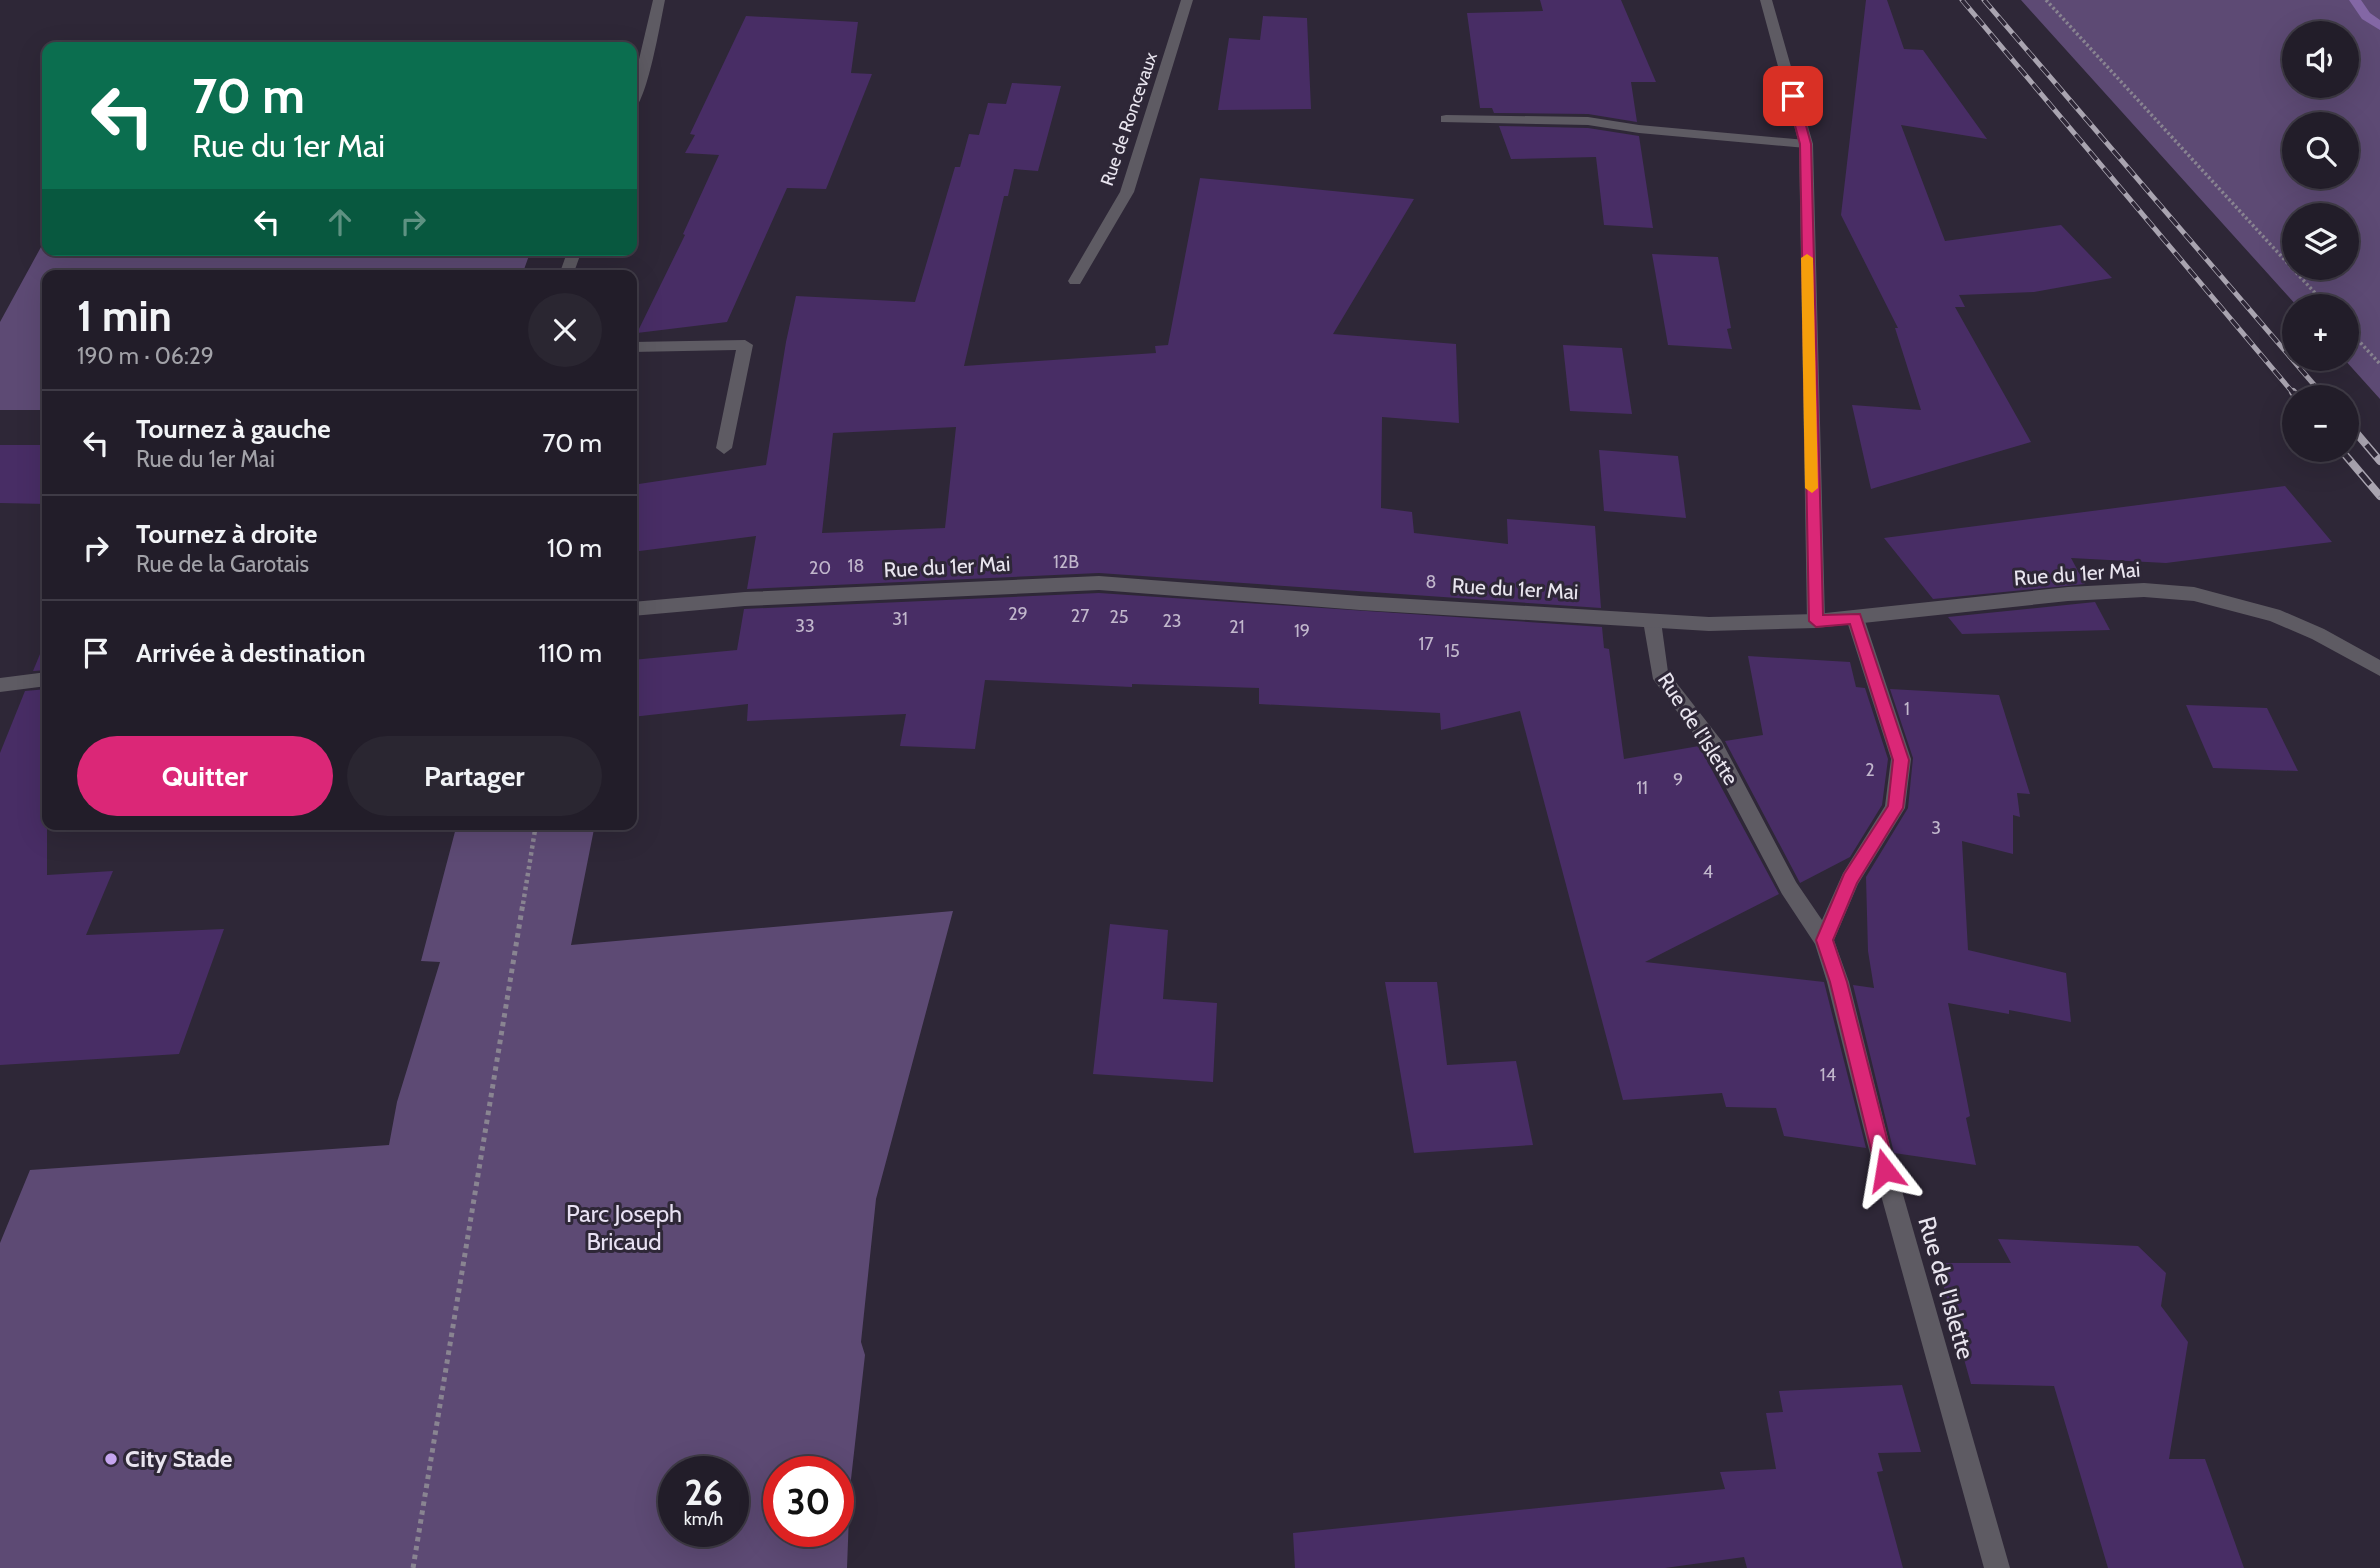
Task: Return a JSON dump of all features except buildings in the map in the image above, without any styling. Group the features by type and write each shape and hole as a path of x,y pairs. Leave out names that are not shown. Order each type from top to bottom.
{"street":[{"path":"637,93 659,0"},
{"name":"Rue de Roncevaux","path":"1075,281 1126,192 1187,0"},
{"path":"1766,0 1806,144 1816,621"},
{"path":"1446,119 1588,121 1639,129 1806,144"},
{"path":"637,347 745,345 724,448"},
{"name":"Rue du 1er Mai","path":"637,609 758,598 1099,583 1709,624 1855,618 2068,594 2144,590 2194,594 2274,615 2318,634 2380,669"},
{"path":"1824,940 1850,879 1895,808 1901,760 1855,618"},
{"name":"Rue de l'Islette","path":"1652,621 1659,674 1714,746 1789,888 1824,940 1838,982 1885,1170 1997,1568"},
{"path":"0,685 42,680"}],"path":[{"path":"2046,0 2316,294"},
{"path":"2359,341 2380,364"},
{"path":"413,1568 535,830"}],"green space":[{"path":"2021,0 2380,0 2380,399 2355,371 2359,371 2359,294 2286,294"},
{"path":"42,245 42,256 529,256 524,270 42,270 42,410 0,410 0,322"},
{"name":"Parc Joseph Bricaud","path":"455,830 594,830 571,945 953,911 876,1199 861,1342 865,1355 854,1456 763,1456 763,1547 848,1547 847,1568 0,1568 0,1243 30,1170 389,1145 397,1102 440,962 421,961"}],"waterway":[{"path":"2355,0 2366,16 2380,26"}],"railway":[{"path":"1962,0 2286,385"},
{"path":"1984,0 2314,385"},
{"path":"2359,436 2380,461"},
{"path":"2351,462 2380,496"}],"slow traffic":[{"path":"1807,258 1812,488"}],"place":[{"name":"City Stade","path":"111,1459"}],"route":[{"path":"1793,96 1806,144 1813,594 1816,621 1855,618 1901,760 1895,808 1850,879 1824,940 1838,982 1885,1170"}]}
